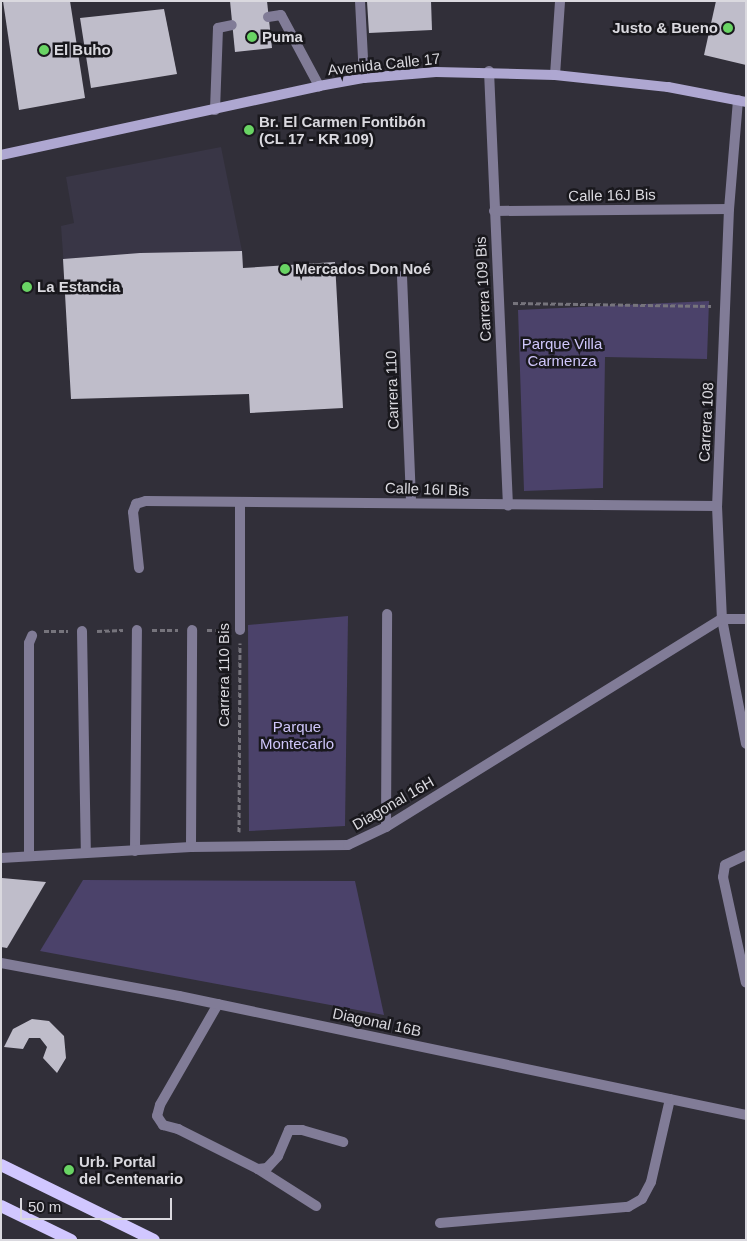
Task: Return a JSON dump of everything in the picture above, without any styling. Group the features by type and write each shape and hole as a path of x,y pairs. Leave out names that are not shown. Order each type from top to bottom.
{"main road":[{"name":"Avenida Calle 17","path":"1,155 319,86 364,78 489,71 555,75 668,87 742,101"},
{"path":"1,1164 154,1240"},
{"path":"1,1206 71,1240"}],"street":[{"path":"360,1 364,78"},
{"path":"555,75 560,1"},
{"path":"268,17 282,15 319,86"},
{"path":"215,110 218,28 232,25"},
{"name":"Carrera 109 Bis","path":"489,71 508,506"},
{"name":"Carrera 108","path":"742,101 729,208 727,306 717,506 722,619 746,744"},
{"name":"Calle 16J Bis","path":"494,211 729,208"},
{"name":"Carrera 110","path":"402,276 411,502"},
{"name":"Calle 16I Bis","path":"140,568 133,512 136,504 146,500 411,502 508,506 717,506"},
{"name":"Carrera 110 Bis","path":"240,502 240,630"},
{"path":"386,827 387,614"},
{"path":"722,619 746,619"},
{"name":"Diagonal 16H","path":"1,858 29,854 135,851 191,847 239,848 348,845 386,827 722,619"},
{"path":"135,851 137,630"},
{"path":"191,847 192,630"},
{"path":"82,631 86,851"},
{"path":"29,854 29,644 32,636"},
{"path":"746,855 725,865 723,877 746,983"},
{"name":"Diagonal 16B","path":"1,963 218,1004 746,1115"},
{"path":"218,1004 160,1105 157,1116 162,1126 178,1129 258,1169 316,1206"},
{"path":"440,1223 628,1208 642,1199 651,1182 670,1099"},
{"path":"258,1169 267,1168 278,1156 289,1130 302,1130 343,1142"}],"path":[{"path":"499,303 727,306"},
{"name":"Carrera 110 Bis","path":"239,848 240,630"}],"shaded area":[{"path":"221,147 242,251 249,394 145,395 69,338 61,226 74,223 66,177"}],"green space":[{"name":"Parque Villa Carmenza","path":"709,301 707,359 605,357 603,488 524,491 518,310"},
{"name":"Parque Montecarlo","path":"348,616 345,826 249,831 248,625"},
{"path":"83,880 355,881 384,1015 40,951"}],"building":[{"name":"El Buho","path":"3,1 70,1 85,98 19,110"},
{"name":"Puma","path":"230,1 267,1 272,48 235,52"},
{"path":"367,1 431,1 432,30 369,33"},
{"name":"Justo & Bueno","path":"716,1 746,1 746,65 704,55"},
{"path":"164,9 177,74 91,88 80,18"},
{"path":"242,251 243,268 335,262 343,408 250,413 249,394 71,399 63,259 140,253"},
{"path":"2,878 46,882 7,948 1,947"},
{"path":"32,1019 49,1021 64,1036 66,1058 57,1073 43,1058 47,1047 40,1038 29,1038 23,1049 4,1047 13,1029"}],"place":[{"name":"Justo & Bueno","path":"728,28"},
{"name":"Puma","path":"252,37"},
{"name":"El Buho","path":"44,50"},
{"name":"Br. El Carmen Fontibón (CL 17 - KR 109)","path":"249,130"},
{"name":"Mercados Don Noé","path":"285,269"},
{"name":"La Estancia","path":"27,287"},
{"name":"Urb. Portal del Centenario","path":"69,1170"}]}
